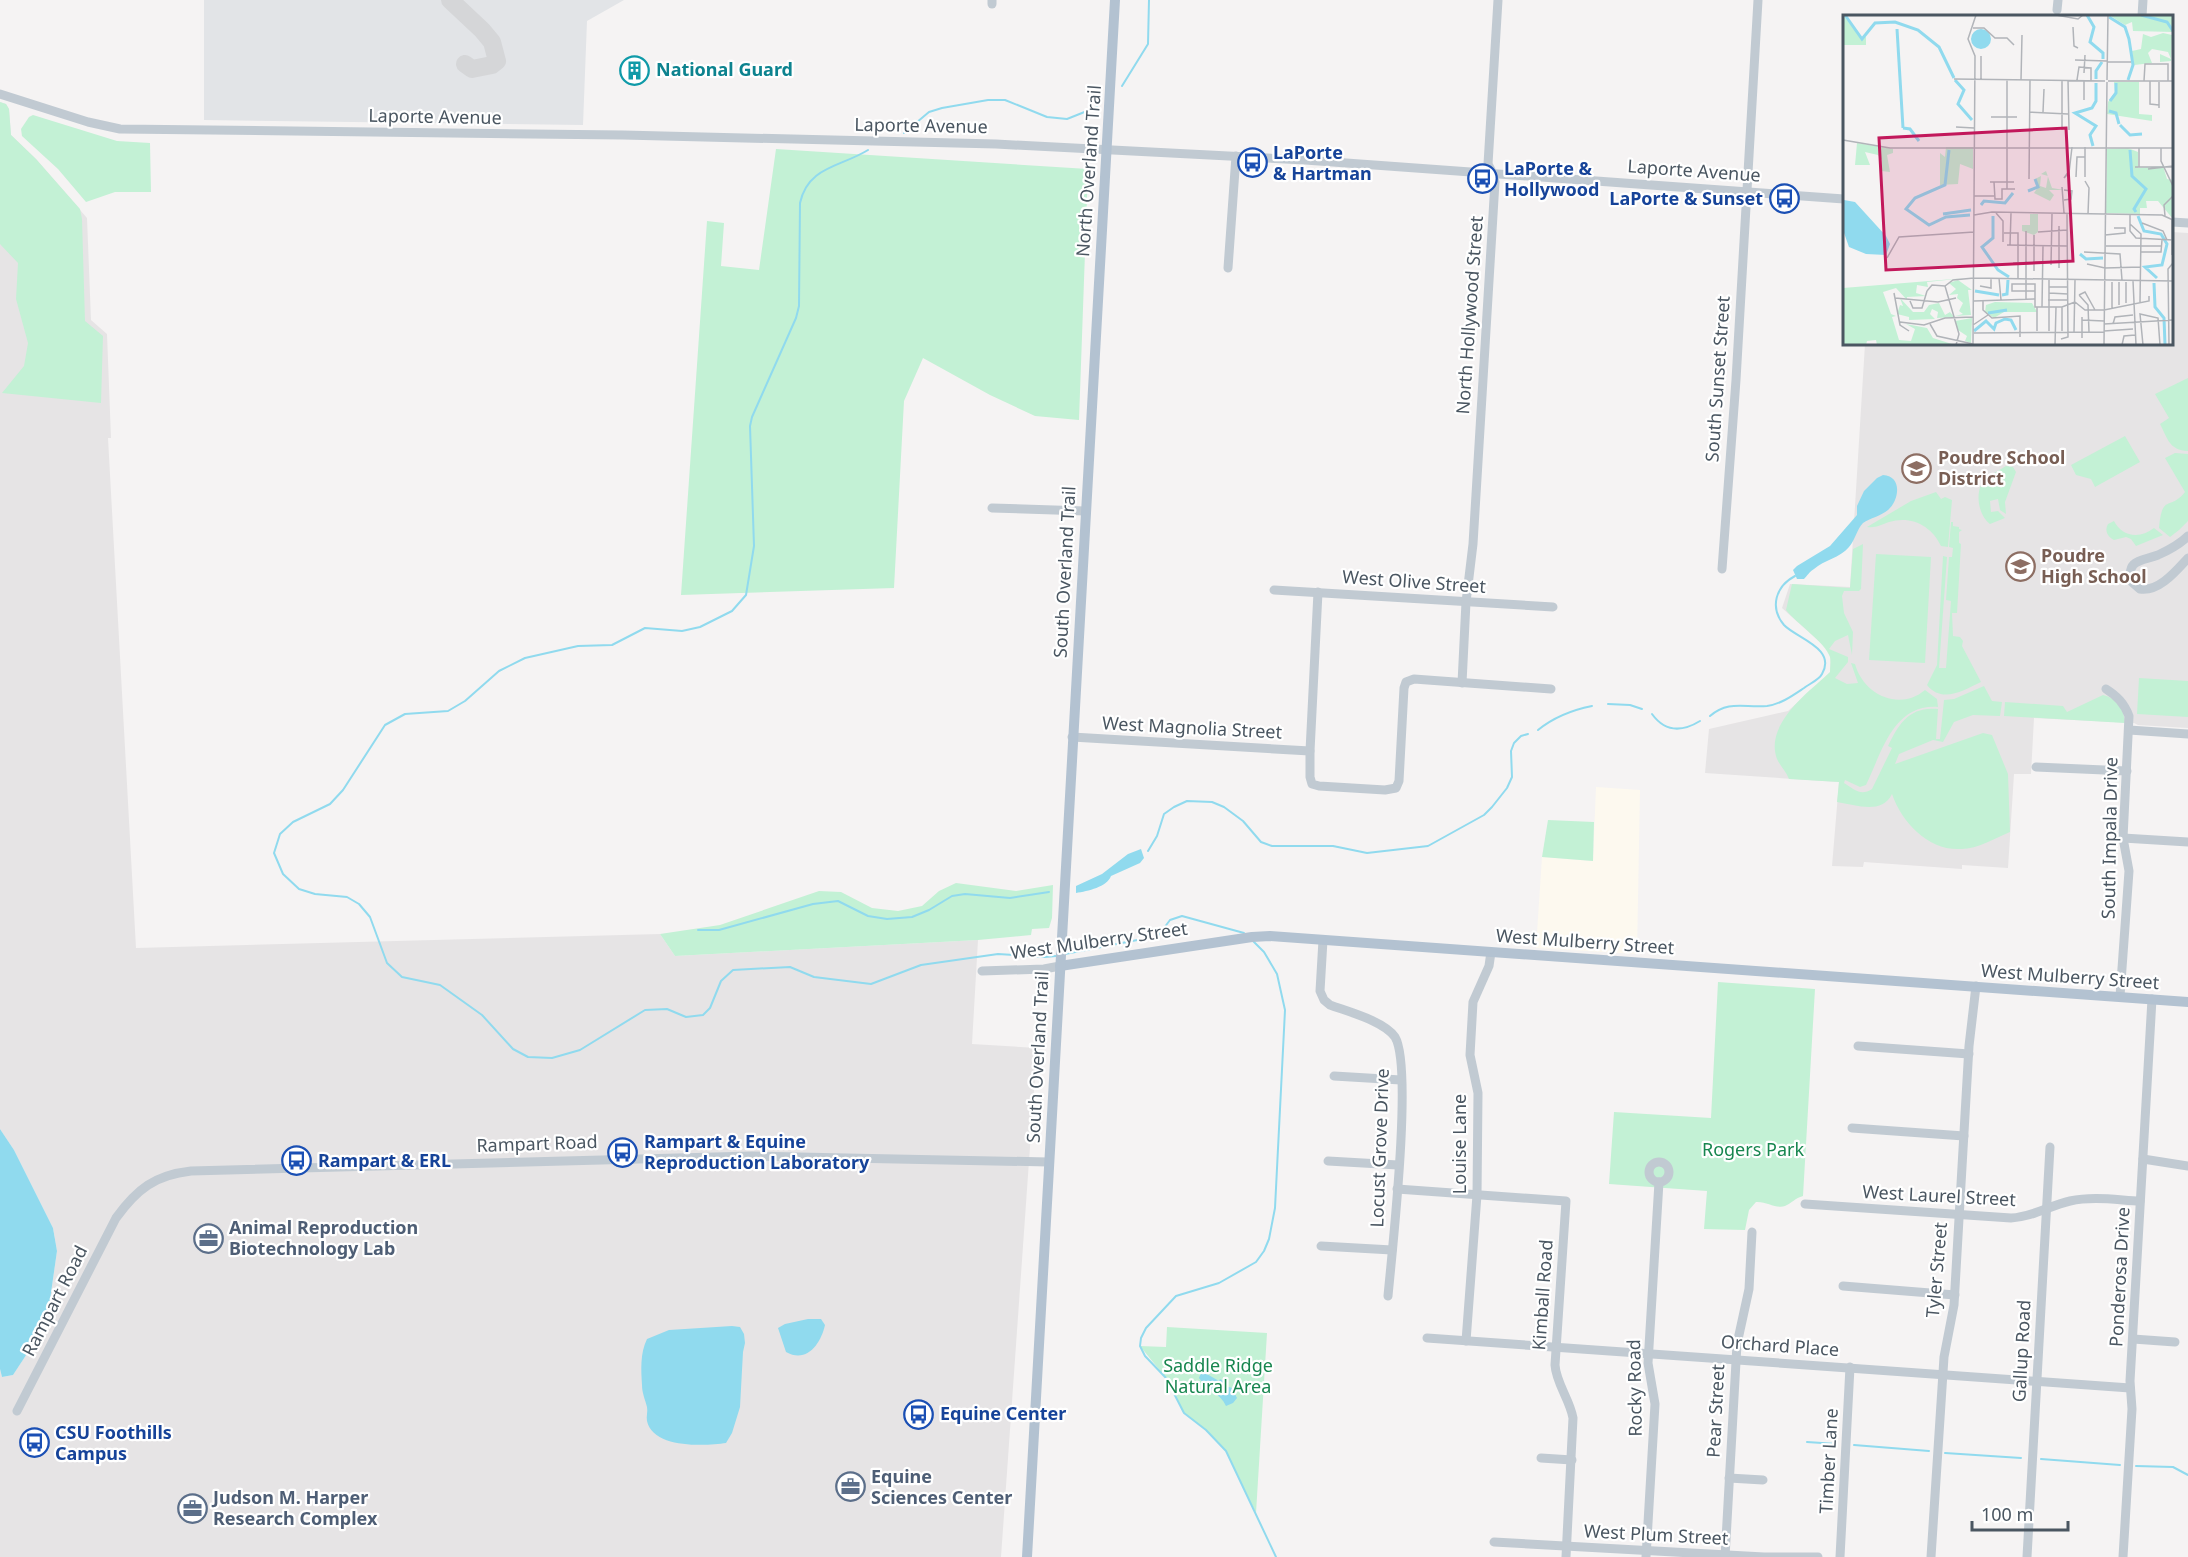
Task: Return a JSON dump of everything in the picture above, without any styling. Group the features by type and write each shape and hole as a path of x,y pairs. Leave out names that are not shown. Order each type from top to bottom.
{"main road":[{"name":"North Overland Trail","path":"1095,344 1114,0"},
{"name":"South Overland Trail","path":"1027,1557 1095,344"},
{"name":"West Mulberry Street","path":"1061,958 1270,936 2188,1002"}],"street":[{"name":"North Hollywood Street","path":"1462,683 1466,602 1473,544 1495,182 1494,174 1488,164 1498,0"},
{"name":"South Sunset Street","path":"1722,569 1736,380 1758,0"},
{"path":"2142,15 2143,0"},
{"name":"Laporte Avenue","path":"0,94 88,123 120,129 634,136 996,144 1236,156 1843,199"},
{"path":"1228,268 1236,156"},
{"path":"2173,222 2188,223"},
{"path":"992,508 1085,511"},
{"path":"2188,536 2159,554 2140,559 2135,563 2130,572 2132,582 2140,589 2152,588 2176,571 2188,558"},
{"name":"West Olive Street","path":"1274,590 1553,607"},
{"path":"1318,592 1310,751 1312,784 1385,790 1396,788 1399,781 1406,682 1413,680 1551,689"},
{"name":"South Impala Drive","path":"2106,689 2116,695 2126,706 2129,716 2123,838 2129,871 2121,996"},
{"path":"2129,730 2188,734"},
{"name":"West Magnolia Street","path":"1072,737 1310,751"},
{"path":"2036,767 2127,771"},
{"path":"2123,838 2188,842"},
{"name":"Locust Grove Drive","path":"1323,940 1320,991 1322,997 1330,1005 1380,1025 1391,1033 1400,1052 1402,1104 1388,1296"},
{"name":"Louise Lane","path":"1466,1341 1477,1195 1478,1093 1470,1050 1474,997 1489,966 1491,952"},
{"name":"West Mulberry Street","path":"982,971 1044,969 1061,958"},
{"name":"Tyler Street","path":"1931,1557 1942,1375 1955,1295 1969,1054 1976,986"},
{"name":"Ponderosa Drive","path":"2123,1557 2152,999"},
{"path":"1858,1046 1969,1054"},
{"path":"1334,1076 1401,1080"},
{"path":"1852,1128 1964,1136"},
{"name":"Gallup Road","path":"2027,1557 2050,1147"},
{"name":"Rampart Road","path":"17,1411 116,1218 138,1192 173,1173 723,1157 1048,1162"},
{"path":"2143,1159 2188,1166"},
{"path":"1328,1161 1398,1165"},
{"name":"Rocky Road","path":"1647,1554 1655,1404 1648,1363 1659,1182"},
{"name":"Kimball Road","path":"1397,1189 1566,1201 1555,1371 1573,1418 1566,1552"},
{"name":"West Laurel Street","path":"1805,1204 2018,1218 2079,1199 2140,1201"},
{"name":"Pear Street","path":"1725,1556 1735,1359 1739,1329 1749,1295 1752,1232"},
{"path":"1321,1246 1392,1250"},
{"path":"1843,1286 1955,1295"},
{"name":"Orchard Place","path":"1427,1338 2130,1388"},
{"path":"2133,1339 2175,1342"},
{"name":"Timber Lane","path":"1840,1557 1850,1367"},
{"path":"1541,1458 1572,1460"},
{"path":"1729,1478 1763,1480"},
{"name":"West Plum Street","path":"1494,1542 1566,1552 1818,1557"}],"shaded area":[{"path":"204,0 624,0 587,21 583,125 204,120"},
{"path":"0,102 6,104 9,109 11,135 36,159 87,218 91,320 107,334 111,438 108,438 136,948 660,934 675,956 978,940 972,1044 1037,1048 1001,1557 0,1557 0,1369 2,1377 13,1375 40,1334 48,1314 57,1251 53,1228 14,1150 0,1129"},
{"name":"Poudre High School","path":"2173,232 2188,233 2188,728 2034,718 2031,774 2014,774 2008,868 1962,865 1962,869 1864,862 1863,867 1832,866 1839,782 1705,773 1709,729 1788,711 1830,673 1831,652 1782,608 1790,584 1850,587 1865,345 2173,345"},
{"path":"1596,787 1640,790 1637,954 1536,948 1542,857 1593,861"}],"green space":[{"path":"0,102 6,104 9,109 11,135 36,159 80,209 85,321 103,336 101,403 2,393 24,366 28,343 16,299 18,263 0,244"},
{"path":"33,115 117,141 150,143 151,192 115,192 86,202 58,169 22,136 21,129"},
{"path":"776,149 1088,169 1079,420 1035,416 990,395 923,358 904,401 894,588 681,595 707,221 724,223 721,266 759,270"},
{"path":"2188,378 2188,451 2173,446 2167,439 2160,424 2169,418 2155,394"},
{"path":"2125,436 2140,462 2095,487 2091,479 2076,475 2071,465"},
{"path":"2175,453 2188,454 2188,521 2170,537 2159,528 2162,510 2185,492 2165,458"},
{"path":"2006,466 2013,467 2016,472 2005,502 2006,514 2000,510 1998,499 1990,501 1991,512 1998,511 2005,518 1990,524 1980,509 1979,490 1985,479"},
{"path":"1936,492 1941,499 1945,497 1952,500 1948,547 1941,546 1932,533 1913,521 1897,520 1876,527 1867,527 1911,501"},
{"path":"2114,521 2122,530 2132,535 2143,534 2154,528 2163,535 2136,546 2131,539 2126,537 2114,540 2108,535 2106,529 2108,524"},
{"path":"1951,522 1953,526 1962,530 1959,532 1959,543 1961,544 1957,613 1952,613 1953,636 1960,637 1963,641 1962,646 1981,682 1946,695 1933,691 1927,685 1937,665 1943,556 1947,557 1939,668 1946,668 1951,601 1946,600 1949,557 1952,557 1953,548 1949,547"},
{"path":"1863,544 1861,589 1844,591 1842,596 1844,613 1853,632 1852,655 1848,635 1835,641 1829,649 1848,657 1848,662 1835,678 1847,684 1858,683 1851,663 1855,664 1866,684 1883,696 1904,699 1925,690 1937,699 1938,707 1923,708 1910,713 1900,722 1891,732 1866,785 1860,787 1845,780 1844,783 1860,792 1872,789 1892,748 1888,746 1901,723 1920,710 1938,709 1936,739 1940,739 1944,700 1954,699 1984,686 1992,701 2002,702 2000,716 1973,715 1954,722 1943,742 1933,740 1899,754 1895,764 1983,733 1992,735 2008,774 2010,832 1967,849 1938,845 1918,833 1910,825 1892,794 1882,805 1875,807 1837,802 1839,782 1789,779 1778,762 1775,746 1777,733 1783,721 1801,699 1830,672 1830,657 1827,651 1786,610 1792,584 1850,588 1853,549"},
{"path":"1876,554 1931,557 1925,663 1869,660"},
{"path":"2139,678 2188,681 2188,717 2137,714"},
{"path":"2103,695 2119,705 2125,723 2004,716 2005,702 2063,706 2067,712"},
{"path":"1548,820 1594,822 1593,861 1542,857"},
{"path":"956,883 1016,891 1053,885 1052,918 1049,928 1032,929 1031,935 978,940 675,956 660,934 720,925 819,891 841,892 872,908 898,911 922,906 939,891"},
{"name":"Rogers Park","path":"1718,982 1815,989 1803,1196 1782,1207 1756,1202 1749,1210 1745,1230 1704,1229 1707,1191 1609,1184 1614,1112 1711,1118"},
{"name":"Saddle Ridge Natural Area","path":"1167,1327 1267,1333 1256,1513 1226,1451 1206,1430 1184,1413 1166,1378 1140,1346 1166,1347"}],"water":[{"path":"1883,475 1889,476 1896,484 1897,495 1892,506 1863,523 1845,551 1818,566 1804,579 1797,579 1793,570 1830,546 1857,515 1857,506 1864,491"},
{"path":"1141,849 1144,858 1140,863 1111,876 1101,886 1076,893 1076,886 1102,874 1128,854"},
{"path":"0,1129 14,1150 53,1228 57,1251 48,1314 40,1334 13,1375 2,1377 0,1369"},
{"path":"821,1319 825,1325 816,1345 812,1350 800,1355 786,1352 778,1328 785,1324"},
{"path":"740,1327 745,1343 740,1407 732,1433 726,1443 681,1444 659,1437 651,1430 647,1421 647,1407 642,1388 642,1356 647,1339 669,1330"},
{"path":"1201,1373 1219,1381 1220,1379 1226,1383 1226,1386 1232,1388 1237,1398 1233,1403 1226,1406 1221,1398 1199,1378"}],"waterway":[{"path":"1122,86 1148,44 1149,0"},
{"path":"904,133 929,112 988,100 1005,100 1047,117 1067,119 1097,107"},
{"path":"868,150 818,174 804,191 800,203 799,306 750,426 754,546 746,595 732,611 700,627 682,631 645,628 612,645 578,646 525,658 499,671 465,701 448,711 405,714 385,725 343,790 330,804 293,822 280,834 274,853 283,874 299,889 315,894 347,897 359,904 370,917 387,963 402,977 440,985 482,1015 513,1049 528,1057 552,1058 580,1050 645,1010 667,1009 686,1017 703,1015 710,1008 721,981 733,970 790,967 814,977 871,984 921,965 998,954 1056,956"},
{"path":"1710,716 1730,706 1767,706 1777,703 1791,697 1822,674 1825,665 1820,650 1784,625 1777,611 1779,591 1788,580 1795,576"},
{"path":"1608,704 1630,705 1642,709"},
{"path":"1538,730 1550,721 1592,706"},
{"path":"1652,714 1662,724 1674,728 1687,727 1700,721"},
{"path":"1148,851 1157,836 1164,814 1187,801 1212,802 1224,807 1243,821 1261,842 1272,846 1333,846 1367,853 1428,846 1484,815 1492,807 1507,788 1512,777 1511,751 1514,743 1521,736 1528,734"},
{"path":"698,930 719,930 813,904 838,901 868,916 887,919 912,917 952,896 965,894 1010,898 1049,892"},
{"path":"1065,954 1158,936 1170,920 1182,916 1244,933"},
{"path":"1253,941 1264,952 1277,974 1285,1010 1275,1208 1269,1239 1256,1262 1219,1283 1176,1296 1146,1328 1140,1346 1145,1356 1166,1378 1184,1413 1206,1430 1226,1451 1276,1557"},
{"path":"1807,1442 1837,1444"},
{"path":"1854,1445 1929,1451"},
{"path":"1945,1453 2021,1458"},
{"path":"2041,1459 2120,1465"},
{"path":"2136,1466 2173,1467 2188,1475"}],"taxiway":[{"path":"450,0 492,42 497,61 492,65 472,69 465,64"}],"place":[{"name":"National Guard","path":"635,70"},
{"name":"LaPorte & Hartman","path":"1252,163"},
{"name":"LaPorte & Hollywood","path":"1483,179"},
{"name":"LaPorte & Sunset","path":"1784,199"},
{"name":"Poudre School District","path":"1917,468"},
{"name":"Poudre High School","path":"2020,566"},
{"name":"Rampart & Equine Reproduction Laboratory","path":"623,1152"},
{"name":"Rampart & ERL","path":"297,1161"},
{"name":"Animal Reproduction Biotechnology Lab","path":"208,1238"},
{"name":"Equine Center","path":"919,1414"},
{"name":"CSU Foothills Campus","path":"34,1443"},
{"name":"Equine Sciences Center","path":"850,1487"},
{"name":"Judson M. Harper Research Complex","path":"192,1508"}]}
